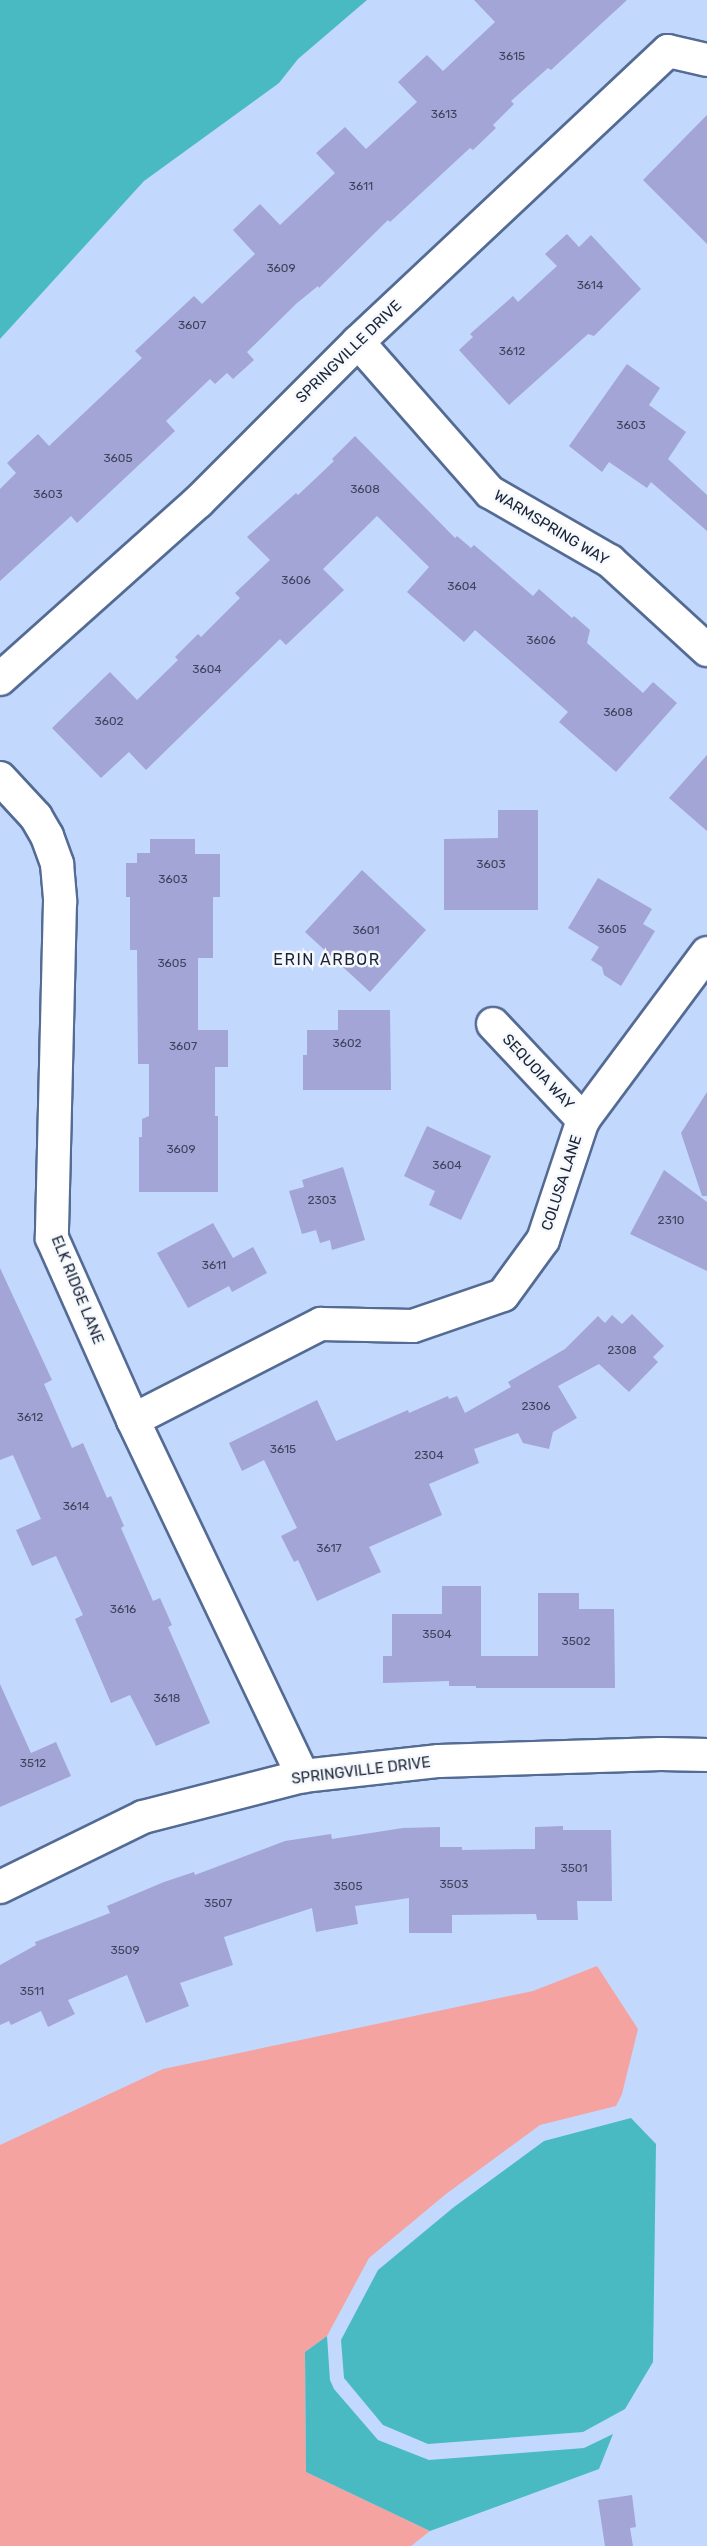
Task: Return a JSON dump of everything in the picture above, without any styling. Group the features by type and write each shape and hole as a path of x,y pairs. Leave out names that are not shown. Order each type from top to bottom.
{"street":[{"name":"SPRINGVILLE DRIVE","path":"0,679 198,502 358,342 668,51 707,60"},
{"name":"WARMSPRING WAY","path":"358,342 490,492 610,561 707,650"},
{"name":"ELK RIDGE LANE","path":"0,778 36,817 57,864 60,902 52,1238 133,1420 303,1776"},
{"name":"COLUSA LANE","path":"133,1420 321,1324 413,1326 503,1294 543,1240 583,1120 707,953"},
{"name":"SEQUOIA WAY","path":"493,1024 583,1120"},
{"name":"SPRINGVILLE DRIVE","path":"0,1887 143,1817 303,1776 439,1761 661,1754 707,1755"}],"shaded area":[{"path":"0,0 367,0 298,59 279,83 144,181 0,339"},
{"path":"597,1966 638,2029 622,2094 616,2106 540,2125 446,2194 369,2258 327,2336 305,2352 306,2472 430,2531 411,2546 0,2546 0,2145 163,2069 533,1991"},
{"path":"631,2118 656,2144 653,2362 625,2409 583,2432 428,2444 383,2425 344,2378 341,2340 378,2270 454,2207 544,2141"},
{"path":"327,2336 330,2380 334,2389 378,2440 429,2460 584,2448 613,2434 599,2469 430,2531 306,2472 305,2352"}],"building":[{"path":"474,0 627,0 551,70 548,68 511,101 514,104 493,125 496,128 473,150 470,148 390,222 388,220 319,288 318,286 297,303 247,352 254,360 233,379 227,373 215,384 210,379 166,421 175,431 77,523 71,516 0,581 0,489 16,473 7,463 38,434 49,446 142,358 135,351 194,296 202,304 255,254 233,230 260,204 280,225 335,173 316,153 345,127 366,149 417,102 398,82 427,55 443,71 495,22"},
{"path":"707,115 707,244 643,180"},
{"path":"567,234 579,247 591,235 641,289 594,336 588,334 509,405 459,350 473,337 470,334 513,296 518,302 557,266 545,254"},
{"path":"627,364 660,388 649,405 686,432 668,459 707,495 707,531 651,482 647,488 609,462 602,472 569,446"},
{"path":"355,436 455,538 457,536 471,548 474,545 533,596 539,589 572,618 574,616 590,630 587,643 643,693 653,682 677,703 616,772 559,722 568,712 475,630 464,642 407,592 429,567 377,516 323,569 344,590 286,645 280,639 146,770 129,752 101,778 52,728 110,672 137,700 178,660 175,657 198,634 201,637 240,598 235,593 270,560 247,537 296,493 298,495 334,461 332,459"},
{"path":"707,755 707,831 669,798"},
{"path":"498,810 538,810 538,910 444,910 444,839 498,838"},
{"path":"150,839 195,839 195,854 220,854 220,897 213,897 213,958 198,958 198,1030 228,1030 228,1067 215,1067 215,1116 218,1116 218,1192 139,1192 139,1137 142,1137 142,1119 149,1116 149,1064 138,1064 137,950 130,950 130,897 126,897 126,863 137,863 137,853 150,853"},
{"path":"362,870 426,930 370,992 305,932"},
{"path":"598,878 652,909 643,924 655,931 621,986 604,975 602,967 591,960 599,947 568,928"},
{"path":"338,1010 390,1010 391,1090 303,1090 303,1055 307,1055 307,1030 338,1030"},
{"path":"707,1092 707,1196 702,1196 681,1133"},
{"path":"427,1126 491,1156 461,1220 429,1205 435,1191 404,1176"},
{"path":"343,1167 365,1240 332,1250 330,1240 320,1243 316,1230 302,1234 289,1191 304,1187 302,1180"},
{"path":"664,1170 707,1202 707,1271 630,1234"},
{"path":"213,1223 233,1258 253,1247 267,1273 232,1292 229,1286 188,1308 157,1253"},
{"path":"0,1268 52,1380 44,1384 72,1448 83,1443 107,1498 111,1496 124,1526 121,1528 153,1601 160,1598 172,1625 168,1627 210,1723 156,1746 130,1695 111,1703 75,1619 83,1615 56,1556 32,1566 16,1530 41,1519 13,1455 0,1460"},
{"path":"632,1314 664,1346 653,1357 658,1362 629,1392 599,1364 558,1386 577,1418 553,1432 549,1449 523,1443 518,1433 474,1449 479,1463 429,1484 442,1515 369,1547 381,1572 317,1601 298,1560 294,1562 281,1536 297,1528 264,1460 242,1471 229,1443 317,1400 336,1441 408,1410 409,1413 448,1396 449,1399 457,1396 465,1413 511,1387 508,1382 565,1349 598,1316 605,1323 612,1315 622,1324"},
{"path":"442,1586 481,1586 481,1656 538,1656 538,1593 579,1593 579,1609 614,1609 615,1688 476,1688 476,1686 449,1686 449,1681 383,1683 383,1656 392,1656 392,1614 442,1614"},
{"path":"0,1684 31,1753 56,1742 71,1776 0,1807"},
{"path":"563,1826 563,1830 611,1830 612,1901 577,1901 578,1920 537,1920 536,1914 452,1915 452,1933 409,1933 409,1898 355,1906 358,1924 316,1932 312,1908 224,1937 233,1965 180,1983 189,2006 146,2023 127,1975 68,2000 75,2014 48,2027 41,2011 11,2025 9,2021 0,2025 0,1965 36,1945 35,1942 110,1913 107,1906 164,1882 194,1872 195,1875 285,1841 331,1834 332,1839 403,1828 440,1827 440,1847 462,1847 462,1850 535,1849 535,1827"},
{"path":"632,2495 636,2527 630,2528 633,2546 605,2546 598,2500"}],"district":[{"name":"ERIN ARBOR","path":"327,960"}]}
